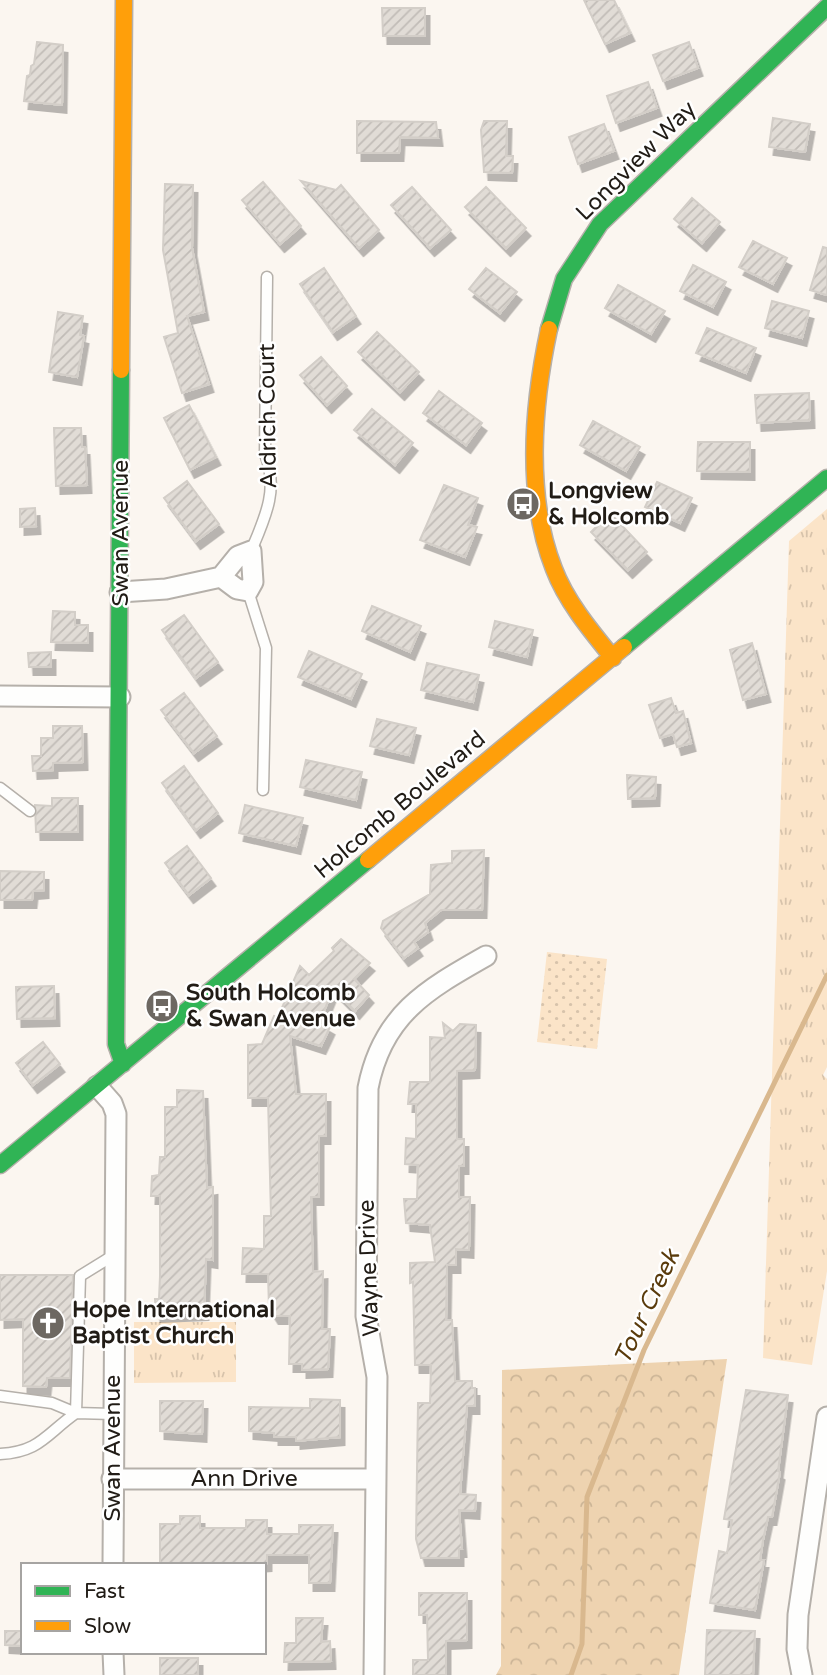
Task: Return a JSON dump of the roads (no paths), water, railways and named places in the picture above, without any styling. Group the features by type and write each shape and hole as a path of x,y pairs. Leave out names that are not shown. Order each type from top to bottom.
{"street":[{"name":"Swan Avenue","path":"123,1064 116,1044 124,0"},
{"name":"Longview Way","path":"613,658 578,610 554,568 540,516 542,367 560,286 579,252 600,224 827,7"},
{"name":"Holcomb Boulevard","path":"0,1165 827,478"},
{"name":"Aldrich Court","path":"221,577 238,556 251,551 253,582 247,591"},
{"path":"120,592 166,589 221,577 237,589 247,591"},
{"path":"0,696 120,697"},
{"name":"Wayne Drive","path":"374,1675 377,1377 366,1315 367,1121 372,1065 405,1010 436,984 486,956"},
{"name":"Swan Avenue","path":"97,1086 112,1103 116,1114 113,1563"},
{"path":"802,1675 797,1649 798,1615 827,1417"},
{"name":"Ann Drive","path":"112,1479 376,1479"},
{"path":"113,1654 114,1675"}],"lane":[{"name":"Aldrich Court","path":"251,551 268,513 272,493 271,470 265,454 267,277"},
{"name":"Aldrich Court","path":"247,591 266,648 263,790"},
{"path":"0,789 30,811"},
{"path":"0,1454 20,1453 40,1445 76,1413 80,1276 114,1255"},
{"path":"0,1395 52,1403 76,1413 113,1414"}],"waterway":[{"name":"Tour Creek","path":"571,1675 582,1644 587,1497 644,1350 827,975"}],"place":[{"name":"Longview & Holcomb","path":"523,504"},
{"name":"South Holcomb & Swan Avenue","path":"162,1006"},
{"name":"Hope International Baptist Church","path":"48,1323"}]}
